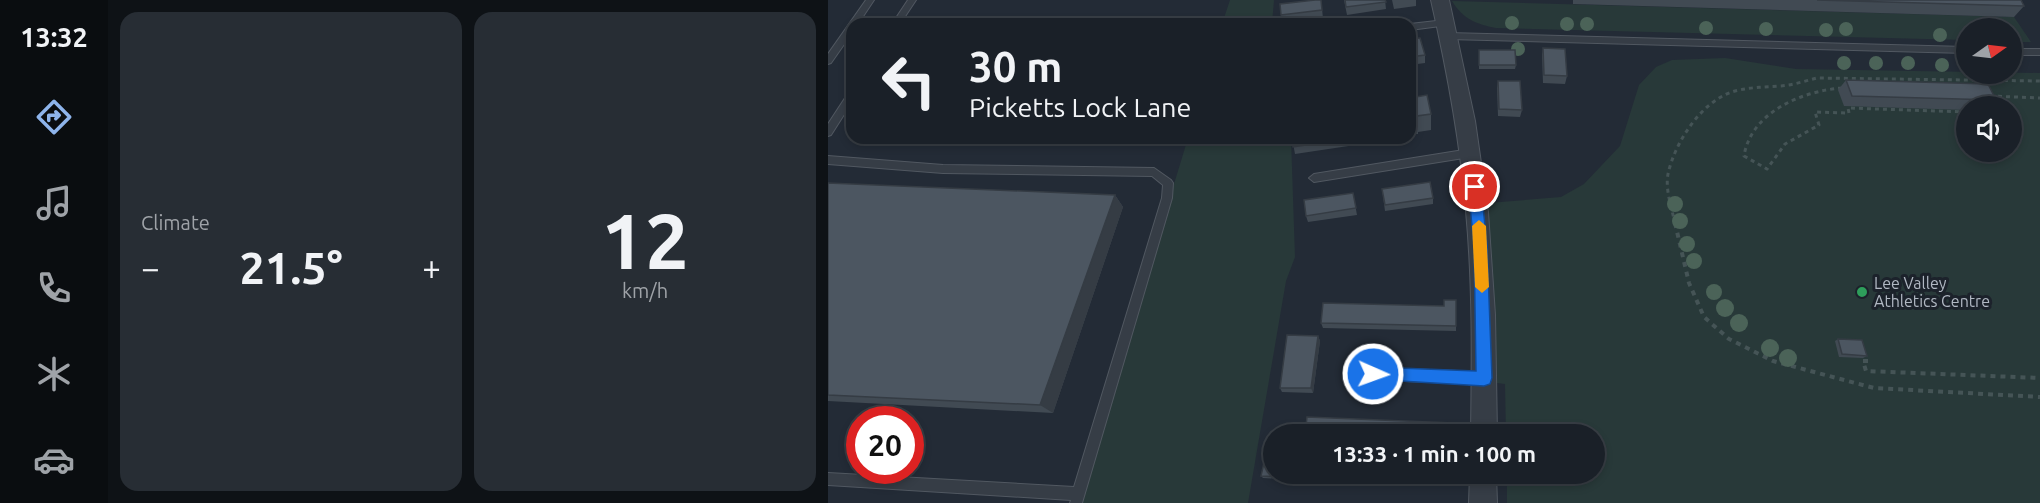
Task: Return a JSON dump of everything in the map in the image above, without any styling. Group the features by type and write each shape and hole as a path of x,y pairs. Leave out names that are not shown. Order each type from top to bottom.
{"street":[{"path":"1440,0 1462,96 1480,245 1484,424"},
{"path":"1483,484 1483,503"}],"lane":[{"path":"858,18 870,0"},
{"path":"900,18 912,0"},
{"path":"1416,27 1956,50"},
{"path":"828,62 846,35"},
{"path":"2022,52 2040,52"},
{"path":"828,132 846,104"},
{"path":"1314,178 1470,153"},
{"path":"828,160 943,169 1154,172 1168,183 1167,198 1078,499 828,479"},
{"path":"1350,373 1484,378"}],"path":[{"path":"2040,81 1817,78 1782,86 1760,86 1732,92 1702,112 1682,136 1668,175 1668,193 1695,300 1711,323 1744,348 1773,361 1874,388 2040,397"},
{"path":"1852,88 1809,93 1784,104 1766,118 1752,134 1746,143 1744,156 1747,160 1767,169 1785,144 1819,125 1815,112 1849,110 1956,112"},
{"path":"1983,94 2040,98"},
{"path":"1868,362 1863,361 1866,371 2040,378"}],"shaded area":[{"path":"1230,0 1274,0 1272,18 1224,18"},
{"path":"1452,1 2015,18 1956,18 1956,40 1496,28 1471,20"},
{"path":"2022,29 2031,42 2022,42"},
{"path":"1725,58 1796,69 1956,72 1956,84 2022,84 2022,73 2040,73 2040,503 1507,503 1507,484 1605,484 1605,424 1506,424 1505,384 1497,383 1488,203 1561,197 1584,184 1620,146 1639,85 1656,67 1672,60"},
{"path":"1186,144 1291,144 1295,257 1286,281 1248,503 1077,503"}],"building":[{"path":"1321,0 1322,10 1281,15 1280,4"},
{"path":"1345,0 1385,0 1386,2 1346,7"},
{"path":"1817,0 2021,0 2024,6"},
{"path":"1416,38 1420,38 1425,55 1416,56"},
{"path":"1543,48 1565,49 1567,76 1544,75"},
{"path":"1479,50 1515,50 1516,65 1479,65"},
{"path":"1846,80 1988,84 1994,96 1956,96 1956,99 1852,96"},
{"path":"1498,81 1520,81 1522,110 1499,109"},
{"path":"1427,95 1431,114 1416,118 1416,97"},
{"path":"1293,144 1313,144 1293,147"},
{"path":"1430,182 1433,198 1385,205 1382,189"},
{"path":"828,183 1115,195 1040,405 828,395"},
{"path":"1353,193 1356,208 1306,216 1304,200"},
{"path":"1444,300 1456,300 1456,326 1321,323 1323,303 1444,306"},
{"path":"1287,335 1318,336 1311,388 1280,388"},
{"path":"1838,339 1862,340 1867,356 1842,354"},
{"path":"1307,417 1453,423 1453,424 1306,424"}],"slow traffic":[{"path":"1479,226 1482,287"}],"place":[{"name":"Lee Valley Athletics Centre","path":"1862,292"}],"route":[{"path":"1373,374 1484,378 1483,302 1475,187"}]}
